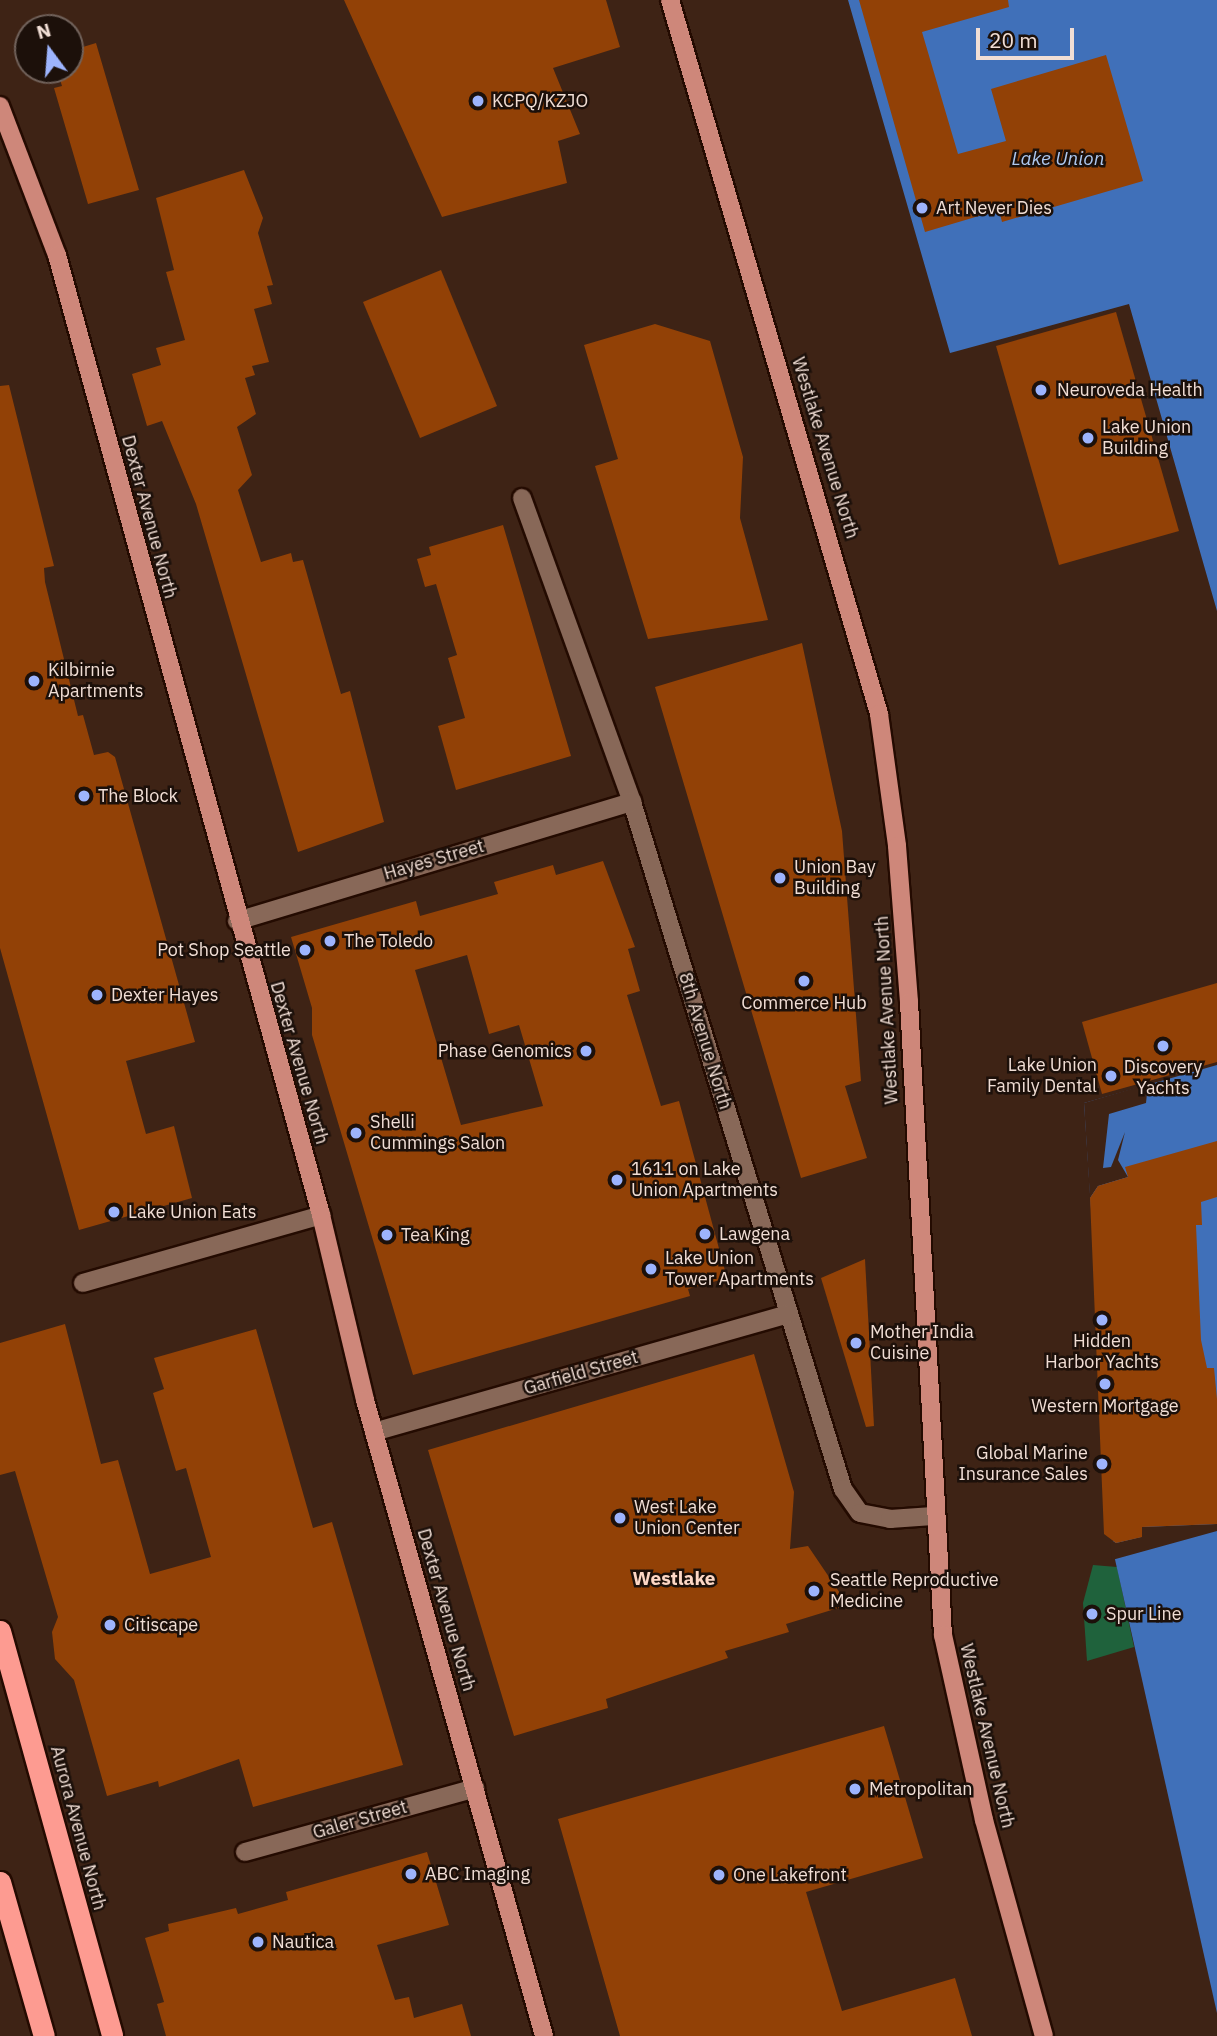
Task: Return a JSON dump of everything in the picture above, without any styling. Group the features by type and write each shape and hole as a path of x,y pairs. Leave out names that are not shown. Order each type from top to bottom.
{"highway":[{"name":"Aurora Avenue North","path":"0,1631 112,2036"},
{"path":"0,1882 44,2036"}],"main road":[{"name":"Westlake Avenue North","path":"670,0 878,714 897,846 909,1002 933,1516 949,1680 1044,2036"},
{"name":"Dexter Avenue North","path":"0,106 57,255 237,920 321,1215 374,1432 544,2036"}],"street":[{"name":"8th Avenue North","path":"522,498 632,802 843,1489 860,1513 890,1519 933,1516"},
{"name":"Hayes Street","path":"237,920 632,802"},
{"path":"83,1283 321,1215"},
{"name":"Garfield Street","path":"374,1432 788,1314"},
{"name":"Galer Street","path":"245,1852 475,1788"}],"green space":[{"path":"1093,1565 1117,1567 1134,1647 1087,1661 1083,1603"}],"water":[{"name":"Lake Union","path":"848,0 1217,0 1217,611 1129,304 950,353"},
{"path":"1217,1065 1217,2013 1114,1555 1084,1103"}],"pier":[{"path":"1148,1084 1146,1103 1109,1114 1103,1168 1111,1167 1125,1132 1118,1160 1128,1177 1098,1186 1090,1198 1084,1103"},
{"path":"1217,1524 1217,1531 1112,1560 1110,1539 1116,1543 1141,1537 1142,1527"}],"building":[{"name":"KCPQ/KZJO","path":"344,0 606,0 620,47 553,68 580,134 558,141 567,183 442,217"},
{"path":"859,0 1008,0 1009,7 922,32 958,154 1006,141 991,89 1106,55 1143,181 1002,222 999,210 925,232"},
{"path":"96,43 139,190 88,204 54,88 61,84 84,84 84,47"},
{"path":"244,170 263,218 258,233 273,285 267,286 272,304 254,309 269,362 252,366 255,375 245,378 256,414 237,427 252,475 238,490 261,562 291,553 293,562 303,560 341,694 350,691 384,822 298,852 196,504 162,421 147,426 132,374 161,365 156,348 185,340 166,272 174,270 156,198"},
{"path":"441,270 497,406 420,438 363,302"},
{"name":"Lake Union Building","path":"1116,312 1179,531 1059,565 996,346"},
{"path":"655,324 710,341 743,457 740,518 768,620 648,639 595,466 618,459 584,345"},
{"path":"9,385 54,566 44,568 45,582 78,716 83,715 94,755 108,752 115,757 195,1042 126,1061 146,1134 174,1126 192,1198 79,1230 0,948 0,386"},
{"path":"503,525 571,756 456,790 438,726 465,718 448,658 457,655 436,584 425,587 417,559 431,555 429,547"},
{"name":"Union Bay Building","path":"802,643 842,831 861,1081 845,1086 867,1158 801,1178 655,687"},
{"path":"603,861 635,947 628,949 640,991 627,995 661,1106 679,1101 727,1278 688,1289 690,1296 413,1375 312,1035 312,1008 291,937 416,901 420,916 498,894 494,882 553,865 556,875","holes":["467,955 489,1034 519,1025 543,1106 461,1125 415,970"]},
{"path":"1217,983 1217,1062 1102,1094 1082,1022"},
{"path":"1217,1141 1217,1197 1201,1202 1202,1225 1196,1225 1201,1340 1207,1368 1214,1368 1217,1399 1217,1524 1142,1527 1142,1537 1116,1543 1104,1534 1090,1198 1098,1186 1128,1177 1125,1167"},
{"name":"Mother India Cuisine","path":"865,1259 874,1426 866,1427 821,1278"},
{"path":"65,1324 101,1464 118,1460 150,1574 211,1557 186,1468 176,1471 153,1393 164,1389 154,1358 256,1329 313,1528 332,1522 403,1765 253,1807 239,1759 159,1787 158,1781 107,1796 74,1680 55,1659 52,1632 58,1617 15,1471 0,1475 0,1343"},
{"name":"West Lake Union Center","path":"754,1354 794,1492 790,1549 808,1546 848,1605 786,1624 789,1632 725,1651 728,1658 606,1699 608,1708 514,1736 428,1450"},
{"name":"One Lakefront","path":"884,1726 923,1858 806,1892 842,2011 955,1978 972,2036 620,2036 558,1819"},
{"name":"Nautica","path":"427,1852 449,1925 377,1945 395,2000 409,1997 414,2018 462,2004 471,2036 166,2036 157,2004 164,2002 145,1938 169,1931 168,1924 236,1908 238,1914 288,1900 286,1892"}],"place":[{"name":"KCPQ/KZJO","path":"478,101"},
{"name":"Art Never Dies","path":"922,208"},
{"name":"Neuroveda Health","path":"1041,390"},
{"name":"Lake Union Building","path":"1088,438"},
{"name":"Kilbirnie Apartments","path":"34,681"},
{"name":"The Block","path":"84,796"},
{"name":"Union Bay Building","path":"780,878"},
{"name":"The Toledo","path":"330,941"},
{"name":"Pot Shop Seattle","path":"305,950"},
{"name":"Commerce Hub","path":"804,981"},
{"name":"Dexter Hayes","path":"97,995"},
{"name":"Discovery Yachts","path":"1163,1046"},
{"name":"Phase Genomics","path":"586,1051"},
{"name":"Lake Union Family Dental","path":"1111,1076"},
{"name":"Shelli Cummings Salon","path":"356,1133"},
{"name":"1611 on Lake Union Apartments","path":"617,1180"},
{"name":"Lake Union Eats","path":"114,1212"},
{"name":"Lawgena","path":"705,1234"},
{"name":"Tea King","path":"387,1235"},
{"name":"Lake Union Tower Apartments","path":"651,1269"},
{"name":"Hidden Harbor Yachts","path":"1102,1320"},
{"name":"Mother India Cuisine","path":"856,1343"},
{"name":"Western Mortgage","path":"1105,1384"},
{"name":"Global Marine Insurance Sales","path":"1102,1464"},
{"name":"West Lake Union Center","path":"620,1518"},
{"name":"Seattle Reproductive Medicine","path":"814,1591"},
{"name":"Spur Line","path":"1092,1614"},
{"name":"Citiscape","path":"110,1625"},
{"name":"Metropolitan","path":"855,1789"},
{"name":"ABC Imaging","path":"411,1874"},
{"name":"One Lakefront","path":"719,1875"},
{"name":"Nautica","path":"258,1942"}],"district":[{"name":"Westlake","path":"674,1579"}]}
